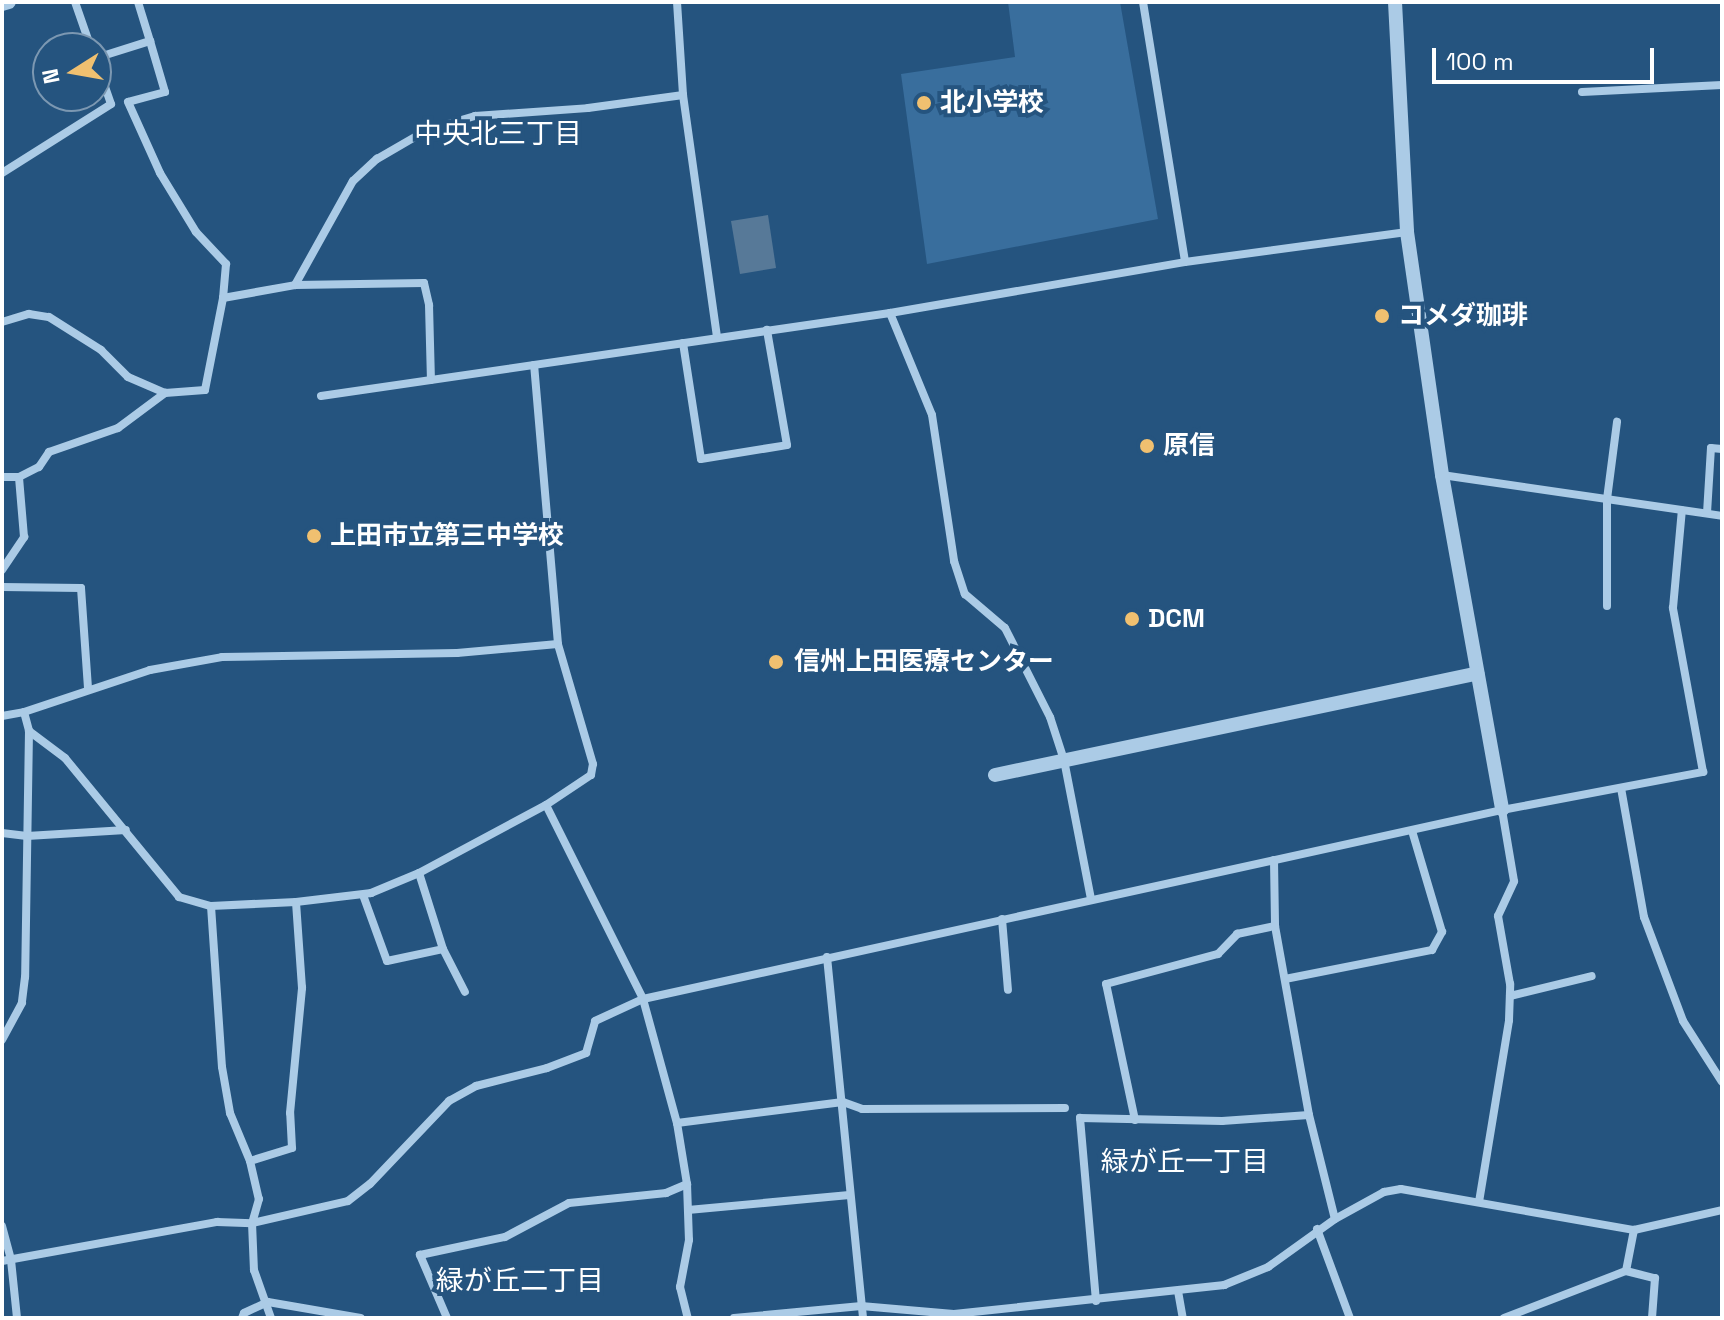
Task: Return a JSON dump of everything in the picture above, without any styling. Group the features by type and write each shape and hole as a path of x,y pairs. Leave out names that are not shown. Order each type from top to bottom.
{"street":[{"path":"2,4 9,2"},
{"path":"75,2 85,32"},
{"path":"2,322 29,314 49,317 101,350 128,377 165,393 205,390 223,298 226,264 196,232 160,173 128,102 165,92 138,2"},
{"path":"677,2 676,25 683,95 717,338"},
{"path":"1143,2 1185,262"},
{"path":"1395,2 1407,232 1442,475 1514,881 1498,916 1510,996 1502,1072 1479,1202"},
{"path":"112,54 150,41"},
{"path":"1582,92 1722,85"},
{"path":"295,285 353,181 377,159 427,130 475,116 588,108 683,95"},
{"path":"2,173 98,112"},
{"path":"321,396 890,313 1185,262 1407,232"},
{"path":"223,298 295,285 424,283 429,305 431,380"},
{"path":"890,313 932,415 949,532 965,594 1005,628 1035,683 1064,760 1091,899"},
{"path":"683,343 701,459 787,445 767,330"},
{"path":"29,731 65,758 179,897 211,906 363,895 419,873 546,805 591,775 593,764 558,644 534,365"},
{"path":"2,477 19,477 39,467 49,452 118,428 165,393"},
{"path":"1607,606 1607,499 1617,422"},
{"path":"1707,513 1711,448 1722,449"},
{"path":"1442,475 1722,516"},
{"path":"2,570 24,537 19,477"},
{"path":"7,1260 217,1222 252,1223 348,1201 370,1184 449,1101 476,1086 547,1068 586,1053 595,1021 643,999 1502,810 1703,772 1673,608 1682,510"},
{"path":"2,587 81,588 88,689"},
{"path":"2,716 24,712 178,662 222,657 457,653 558,644"},
{"path":"995,775 1477,673"},
{"path":"2,1040 14,1022 23,990 29,731 24,712"},
{"path":"1621,788 1644,917 1683,1021 1722,1082"},
{"path":"546,805 643,999 677,1123 687,1184 689,1240 680,1287 688,1318"},
{"path":"2,833 27,836 126,830"},
{"path":"1285,979 1432,950 1442,932 1412,831"},
{"path":"1274,860 1275,926 1309,1115 1335,1219"},
{"path":"419,873 443,949 465,992"},
{"path":"363,895 387,961 443,949"},
{"path":"250,1161 292,1148 290,1113 302,988 296,902"},
{"path":"211,906 222,1067 230,1113 250,1161 259,1199 252,1223 254,1270 268,1302 271,1318"},
{"path":"1002,919 1008,990"},
{"path":"1135,1120 1106,984 1218,954 1237,934 1275,926"},
{"path":"827,957 863,1318"},
{"path":"1510,996 1592,976"},
{"path":"677,1123 843,1102 862,1109 1065,1108"},
{"path":"1096,1301 1080,1118 1222,1121 1309,1115"},
{"path":"447,1318 420,1255 505,1237 569,1203 666,1193 687,1184"},
{"path":"734,1318 861,1306 954,1314 1224,1285 1268,1267 1317,1229 1384,1192 1401,1189 1634,1230 1722,1210"},
{"path":"688,1210 849,1195"},
{"path":"2,1226 17,1318"},
{"path":"1317,1229 1350,1318"},
{"path":"1626,1271 1634,1230"},
{"path":"1504,1318 1528,1314 1626,1271 1655,1278 1652,1318"},
{"path":"1178,1291 1183,1318"},
{"path":"242,1318 244,1313 268,1302 361,1318"}],"shaded area":[{"path":"1008,2 1120,2 1158,219 927,264 901,74 1015,57"},
{"path":"768,215 776,268 740,274 731,221"}],"place":[{"name":"北小学校","path":"924,103"},
{"name":"コメダ珈琲","path":"1382,316"},
{"name":"原信","path":"1147,446"},
{"name":"上田市立第三中学校","path":"314,536"},
{"name":"DCM","path":"1132,619"},
{"name":"信州上田医療センター","path":"776,662"}],"district":[{"name":"中央北三丁目","path":"498,133"},
{"name":"緑が丘一丁目","path":"1185,1161"},
{"name":"緑が丘二丁目","path":"520,1280"}]}
